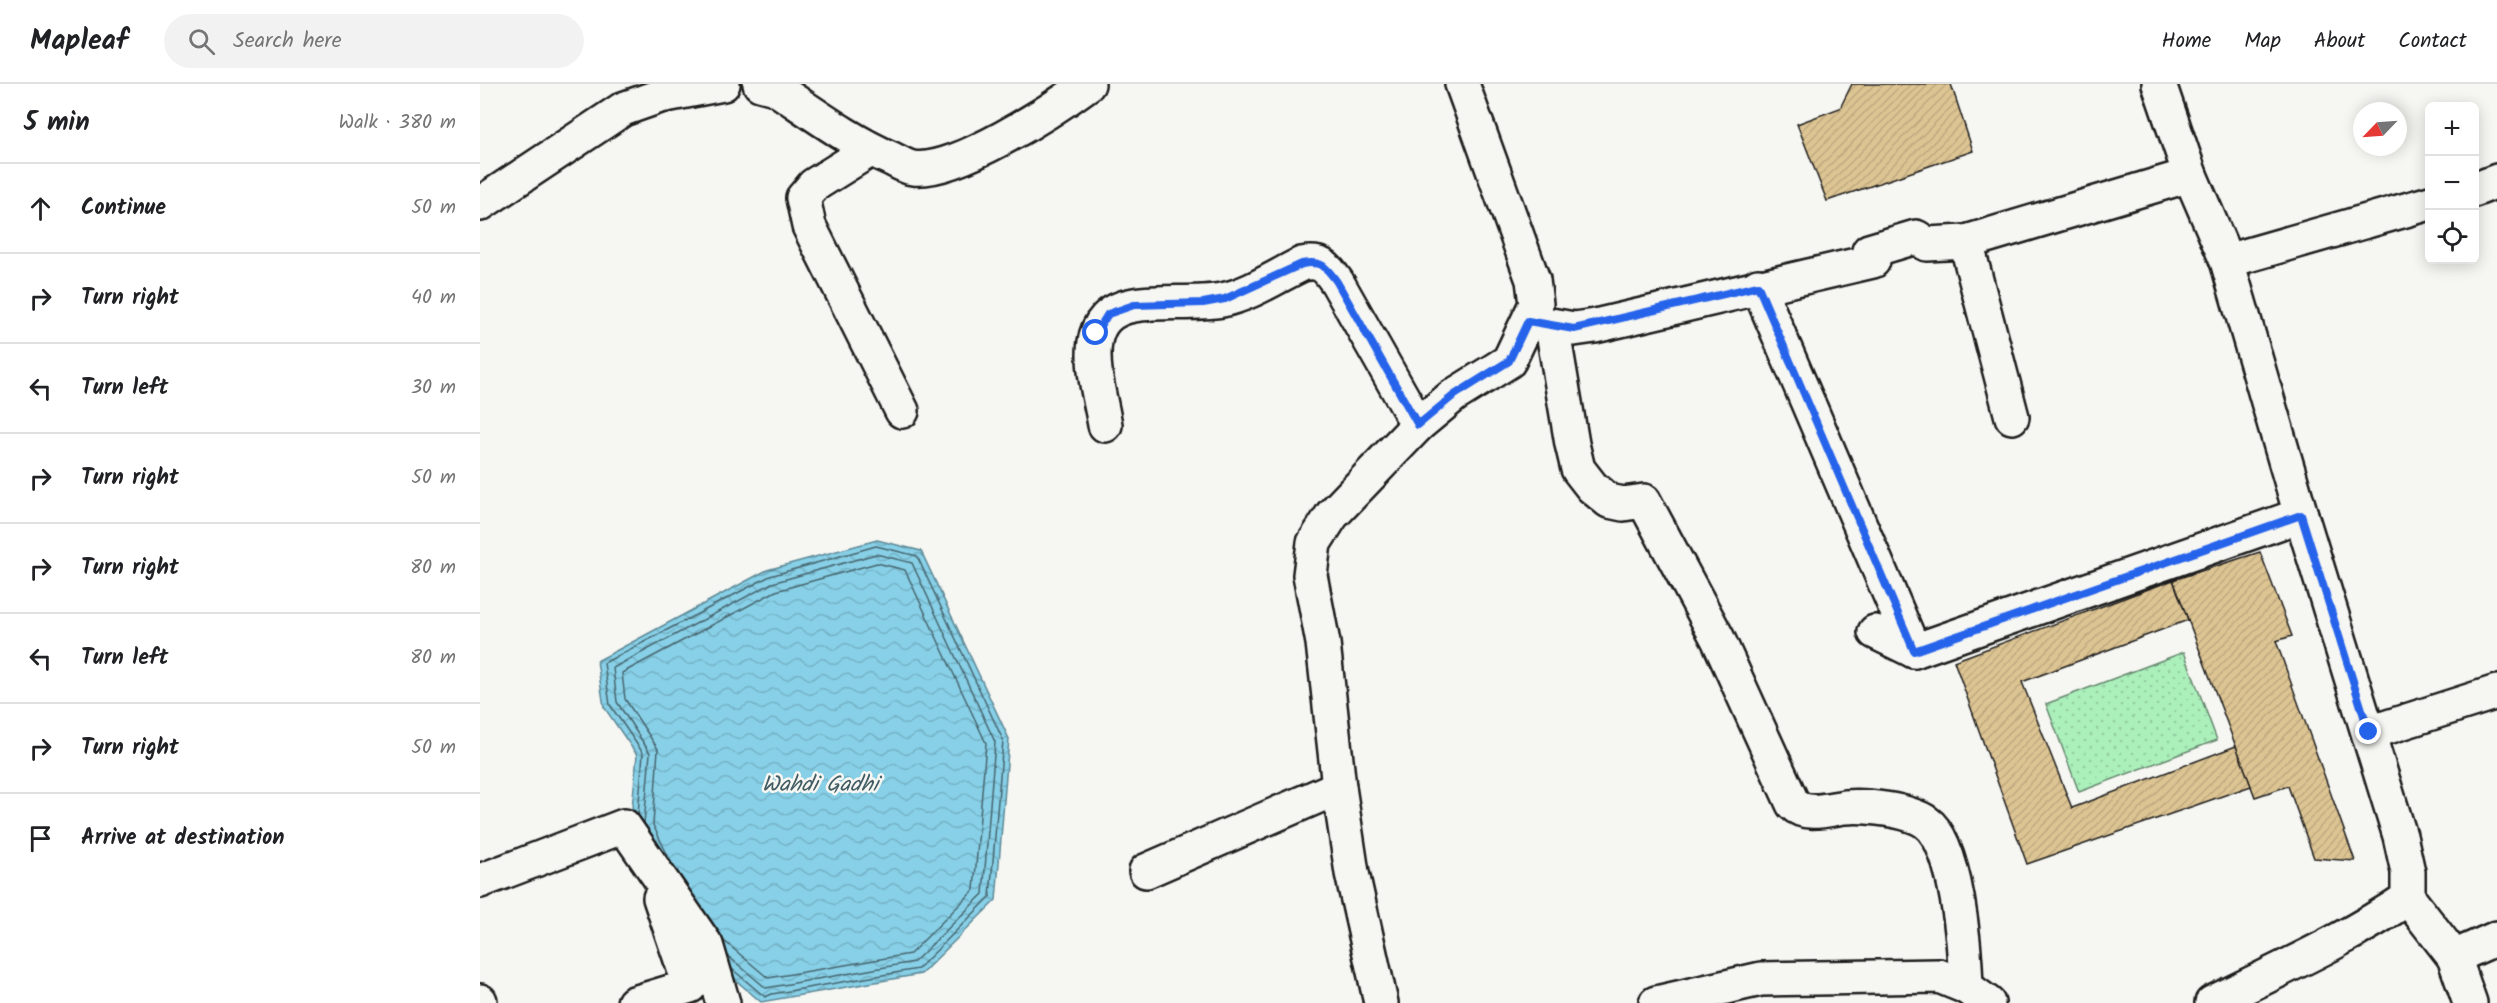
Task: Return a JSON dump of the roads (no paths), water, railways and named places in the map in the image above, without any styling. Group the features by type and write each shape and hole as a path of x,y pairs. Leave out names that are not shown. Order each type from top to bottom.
{"street":[{"path":"480,204 618,96 660,96 723,84"},
{"path":"760,84 775,88 870,150 913,168 942,165 1054,109 1088,84"},
{"path":"1461,84 1533,280 1540,323 1578,468 1592,487 1609,501 1623,504 1644,501 1718,639 1793,804 1798,809 1809,812 1852,806 1899,812 1926,821 1944,847 1958,904 1964,945 1977,995"},
{"path":"2159,84 2190,175 2227,261 2301,515 2400,836 2408,872 2408,898 2454,957 2470,1003"},
{"path":"870,150 814,185 803,198 809,226 902,411"},
{"path":"1540,323 1574,329 1594,326 1873,261 1869,251 1916,237 1927,244 1966,242 2190,175"},
{"path":"2479,188 2497,181"},
{"path":"2227,261 2425,204"},
{"path":"1966,242 2012,417"},
{"path":"1105,424 1093,358 1096,333 1108,314 1134,305 1203,303 1225,299 1302,264 1313,262 1326,267 1337,282 1418,425"},
{"path":"1758,286 1914,651"},
{"path":"1381,1003 1352,873 1339,787 1323,643 1310,576 1314,543 1332,515 1418,425 1453,396 1509,361 1540,323"},
{"path":"1875,632 1914,651 2301,515"},
{"path":"2369,732 2497,692"},
{"path":"1146,871 1339,787"},
{"path":"480,881 624,826 706,945 723,1003"},
{"path":"634,1003 690,986 646,858"},
{"path":"2212,1003 2339,940 2408,898"},
{"path":"2454,957 2497,938"},
{"path":"1656,1003 1761,979 1939,976 1977,995"}],"water":[{"name":"Wahdi Gadhi","path":"877,540 921,551 1009,739 996,900 921,974 761,1002 679,931 630,829 637,755 604,707 597,661 767,570"}]}
